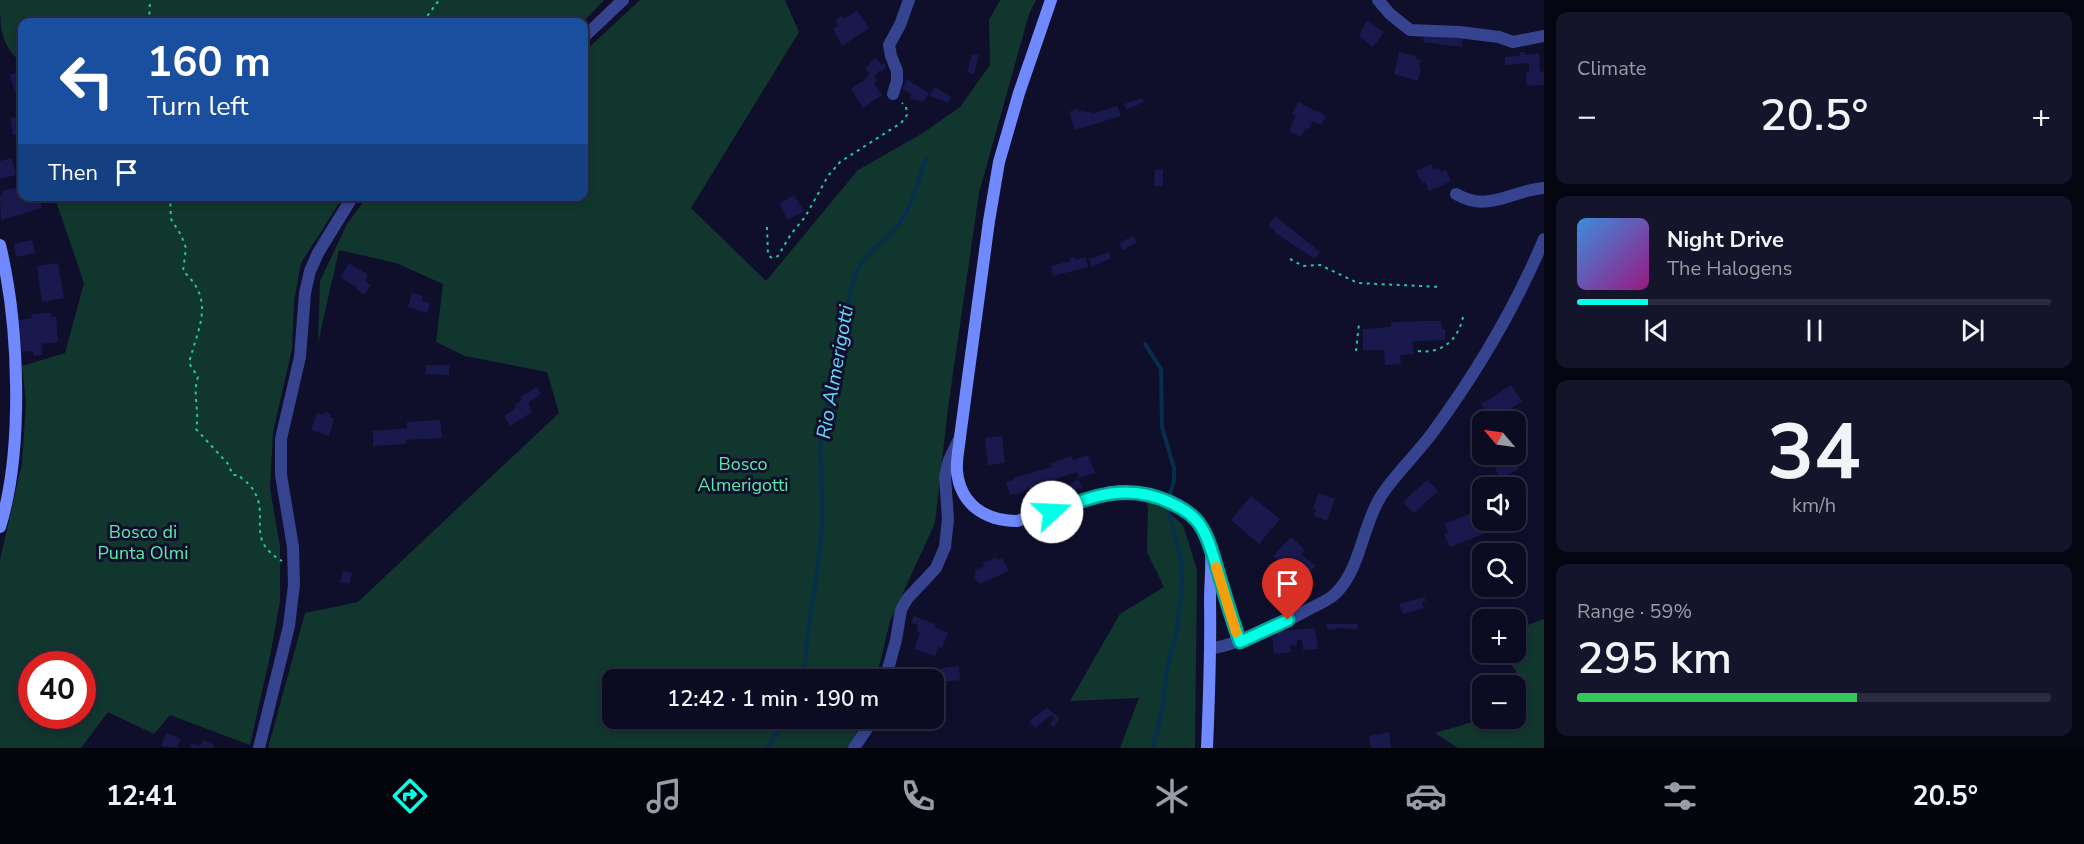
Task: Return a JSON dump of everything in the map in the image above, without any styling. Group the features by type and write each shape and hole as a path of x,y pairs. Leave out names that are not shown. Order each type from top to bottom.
{"street":[{"path":"588,33 623,0"},
{"path":"893,94 897,71 891,56 890,45 909,0"},
{"path":"1051,0 1019,93 999,162 960,437 957,470 960,483 980,513 1005,521 1017,521 1111,492 1126,491 1152,495 1188,512 1199,524 1211,550 1240,642"},
{"path":"1378,0 1390,14 1410,30 1460,32 1499,37 1513,42 1544,36"},
{"path":"1456,194 1468,201 1482,203 1528,189 1544,188"},
{"path":"259,748 289,626 294,585 293,547 281,475 281,439 300,357 305,293 310,271 318,253 350,201"},
{"path":"1211,649 1258,635 1334,596 1346,581 1371,515 1382,494 1424,445 1476,369 1506,319 1544,239"},
{"path":"0,245 8,279 15,370 12,468 0,527"},
{"path":"888,669 901,610 907,599 936,568 945,547 948,519 945,477 949,460 960,437"},
{"path":"1207,748 1211,649 1211,550"},
{"path":"854,748 867,729"}],"path":[{"path":"149,18 150,0"},
{"path":"426,18 439,0"},
{"path":"766,227 768,255 771,258 778,256 790,234 805,217 828,176 840,162 901,123 907,115 906,106 893,94"},
{"path":"170,201 171,219 186,248 183,271 191,278 203,312 189,363 198,377 195,386 199,417 196,429 228,464 234,475 238,475 252,486 261,509 261,543 268,552 281,561 294,563"},
{"path":"1290,259 1303,266 1320,265 1358,283 1441,287"},
{"path":"1418,351 1428,352 1440,349 1454,338 1460,329 1463,317"},
{"path":"1356,351 1359,324"}],"green space":[{"path":"0,0 604,0 587,18 18,18 18,59 5,42 0,19"},
{"name":"Bosco Almerigotti","path":"640,0 785,0 799,32 691,208 766,281 858,170 923,133 960,107 990,65 989,20 1000,0 1036,0 1029,14 979,193 948,408 935,523 890,621 878,669 602,669 602,729 858,729 848,748 268,748 305,613 358,602 559,413 547,372 465,356 436,342 443,284 396,263 339,250 318,343 320,281 347,224 364,201 588,201 588,48"},
{"name":"Bosco di Punta Olmi","path":"56,201 340,201 301,263 294,302 292,349 273,432 270,488 280,547 280,601 250,745 170,715 154,734 108,712 96,728 96,651 18,651 18,729 95,729 81,748 0,748 0,560 22,463 26,403 22,366 65,353 84,283"},
{"path":"1146,501 1165,509 1183,525 1197,570 1195,748 1120,748 1139,698 1070,701 1120,614 1164,587 1147,552 1148,509"},
{"path":"1544,619 1544,748 1458,748 1435,733 1472,722 1472,729 1526,729 1526,675 1516,675 1516,670 1509,663 1526,663 1526,626"}],"building":[{"path":"857,11 869,28 842,46 833,29 838,26 835,20 842,16 844,19"},
{"path":"1367,21 1384,32 1373,47 1359,36"},
{"path":"1424,34 1463,37 1462,47 1423,42"},
{"path":"1399,52 1416,56 1416,59 1421,60 1418,81 1394,74"},
{"path":"1519,52 1525,52 1525,55 1539,53 1540,72 1544,71 1544,85 1527,86 1526,72 1529,73 1529,63 1505,65 1505,57 1520,56"},
{"path":"972,54 979,55 974,74 967,72"},
{"path":"875,58 882,65 884,63 886,65 882,72 880,70 874,77 878,80 874,84 882,95 863,108 851,89 862,83 870,73 865,69"},
{"path":"18,72 18,91 15,92 10,75"},
{"path":"907,79 929,93 923,102 910,98 912,95 902,89"},
{"path":"935,87 951,97 948,103 929,95"},
{"path":"1142,98 1144,102 1126,110 1124,104"},
{"path":"1298,102 1326,116 1321,125 1313,121 1301,137 1289,131 1296,116 1292,114"},
{"path":"1117,106 1121,116 1075,130 1069,112 1078,108 1079,112 1091,111 1092,114"},
{"path":"18,117 18,134 13,135 10,118"},
{"path":"12,158 16,175 0,179 0,161"},
{"path":"1431,164 1434,170 1439,168 1441,172 1446,170 1451,181 1429,191 1416,171"},
{"path":"1155,170 1163,170 1163,186 1154,186"},
{"path":"18,187 18,201 40,201 42,208 1,220 0,196 3,195 2,191"},
{"path":"794,195 804,211 788,220 779,204"},
{"path":"1275,216 1320,252 1315,259 1268,226"},
{"path":"1133,236 1137,242 1123,250 1119,243"},
{"path":"32,240 35,253 16,257 14,244"},
{"path":"1109,252 1111,258 1092,267 1089,259"},
{"path":"1075,257 1076,260 1085,257 1088,267 1053,276 1051,266 1071,261 1070,258"},
{"path":"58,263 64,298 42,302 37,266"},
{"path":"349,263 368,275 365,281 371,285 364,295 340,277"},
{"path":"412,293 423,296 422,301 430,303 427,313 408,307"},
{"path":"51,313 51,317 56,317 58,342 41,344 42,355 33,356 33,351 22,352 19,320 32,318 32,314"},
{"path":"1441,321 1442,329 1445,329 1445,340 1412,341 1414,354 1400,355 1401,364 1385,365 1384,350 1363,350 1363,329 1391,327 1391,323 1396,322"},
{"path":"426,365 449,365 449,375 426,374"},
{"path":"1511,385 1522,401 1508,411 1486,411 1480,402 1484,403"},
{"path":"537,387 541,394 528,403 532,412 510,426 504,416 516,408 515,405 522,400 521,397"},
{"path":"325,412 334,418 329,436 311,430 317,413 324,415"},
{"path":"440,420 442,438 406,440 406,444 373,446 373,431 407,428 407,422"},
{"path":"1002,436 1005,463 988,465 985,438"},
{"path":"1088,455 1095,473 1079,478 1077,472 1038,485 1039,489 1032,491 1030,488 1010,495 1006,483 1013,478 1052,467 1051,463 1072,456 1073,460"},
{"path":"1494,465 1517,465 1519,469 1500,477"},
{"path":"1078,479 1082,487 1069,494 1065,487"},
{"path":"1427,480 1438,491 1414,513 1403,502"},
{"path":"1319,493 1335,499 1327,521 1314,516 1316,510 1313,508"},
{"path":"1251,496 1280,519 1259,544 1231,520"},
{"path":"1472,513 1472,531 1491,531 1450,547 1444,534 1448,532 1445,524"},
{"path":"1291,537 1305,550 1301,554 1316,566 1302,579 1294,572 1292,575 1273,556"},
{"path":"996,557 997,560 1002,558 1009,571 980,584 979,581 977,582 974,575 975,570"},
{"path":"343,571 352,573 349,584 340,582"},
{"path":"1424,597 1426,601 1422,602 1424,608 1403,614 1399,604"},
{"path":"914,616 935,624 934,627 948,633 942,648 938,647 935,656 914,649 920,633 916,632 918,625 911,623"},
{"path":"1327,624 1358,624 1357,629 1336,628 1335,630 1327,629"},
{"path":"1315,628 1318,649 1303,650 1302,640 1297,640 1297,645 1290,646 1291,652 1274,654 1272,637 1278,636 1283,631"},
{"path":"959,666 960,680 944,682 944,669 941,668"},
{"path":"1047,708 1060,718 1054,727 1050,724 1055,718 1051,715 1035,728 1029,721"},
{"path":"1389,732 1391,748 1371,748 1369,736"},
{"path":"166,733 181,739 177,748 161,746"},
{"path":"203,740 214,745 213,748 190,748 192,743 200,746"}],"waterway":[{"name":"Rio Almerigotti","path":"805,669 821,541 821,434 842,345 851,291 863,261 895,229 906,213 926,159"},
{"path":"1145,344 1161,369 1162,427 1174,468 1174,481 1170,494"},
{"path":"1153,748 1163,705 1167,668 1177,630 1182,584 1181,559 1168,510"},
{"name":"Rio Almerigotti","path":"767,748 780,729"}],"slow traffic":[{"path":"1216,567 1236,632"}],"route":[{"path":"1052,512 1111,492 1126,491 1163,499 1188,512 1206,536 1240,642 1288,620"}]}
